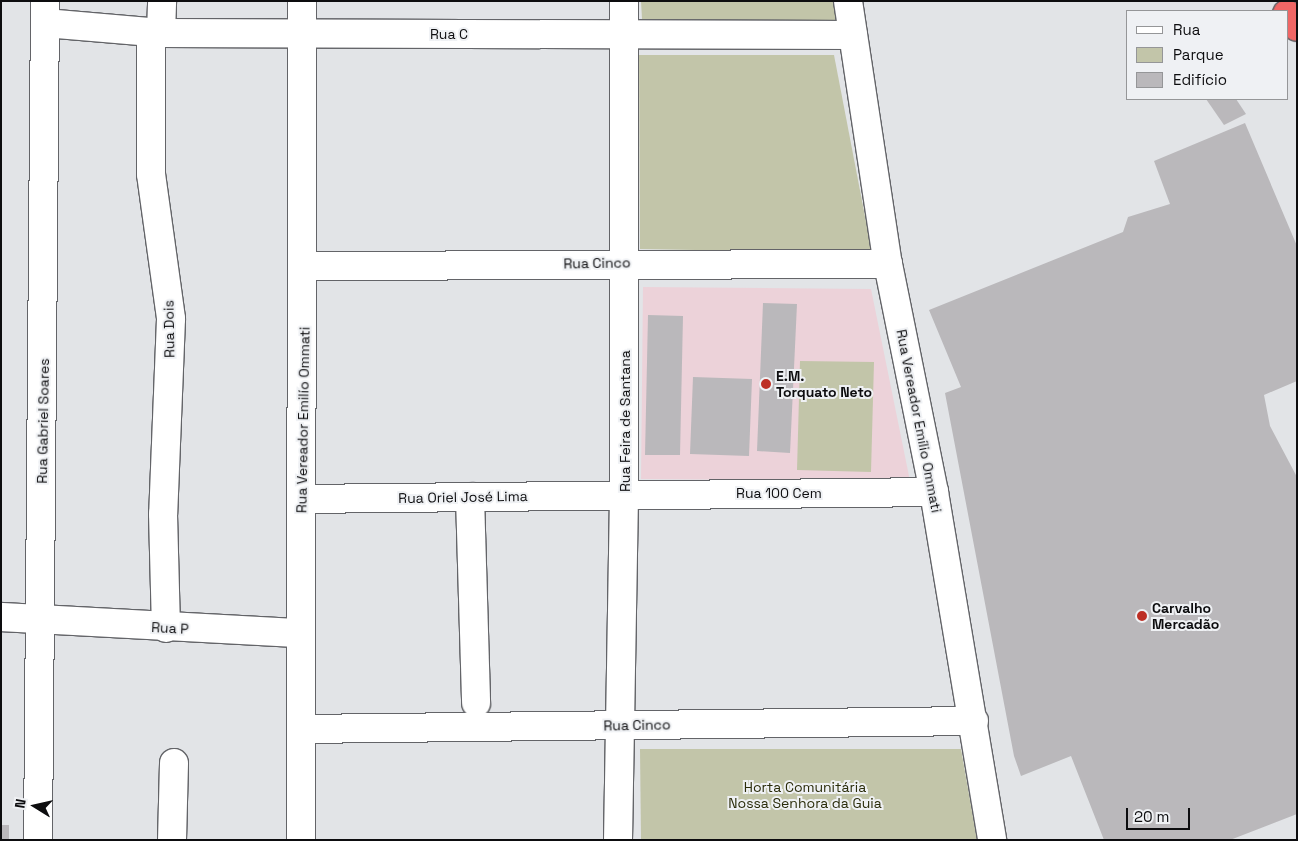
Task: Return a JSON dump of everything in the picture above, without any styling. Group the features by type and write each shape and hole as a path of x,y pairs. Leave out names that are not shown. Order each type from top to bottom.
{"highway":[{"path":"1288,15 1297,27"}],"street":[{"name":"Rua Dois","path":"162,1 156,32 150,174 171,319 163,514 166,628"},
{"name":"Rua Vereador Emilío Ommati","path":"301,840 301,499 305,266 302,1"},
{"name":"Rua Feira de Santana","path":"618,840 624,494 624,1"},
{"name":"Rua Vereador Emílio Ommati","path":"848,1 888,264 934,492 974,722 992,840"},
{"name":"Rua C","path":"45,12 156,32 853,35"},
{"name":"Rua Gabriel Soares","path":"38,840 45,12"},
{"name":"Rua Cinco","path":"305,266 625,263 888,264"},
{"name":"Rua 100 Cem","path":"624,494 934,492"},
{"name":"Rua Oriel José Lima","path":"301,499 624,494"},
{"path":"470,496 476,703"},
{"name":"Rua P","path":"1,618 39,618 166,628 301,633"},
{"name":"Rua Cinco","path":"300,729 974,722"},
{"path":"172,840 174,763"}],"shaded area":[{"name":"E.M. Torquato Neto","path":"643,287 871,289 910,481 641,479"}],"green space":[{"path":"641,1 840,1 844,25 642,19"},
{"path":"639,55 834,55 872,253 640,249"},
{"path":"800,361 874,362 871,472 797,470"},
{"name":"Horta Comunitária Nossa Senhora da Guia","path":"640,749 961,749 977,840 641,840"}],"building":[{"path":"1207,100 1237,100 1246,114 1224,125"},
{"name":"Carvalho Mercadão","path":"1245,123 1297,246 1297,381 1264,395 1270,426 1297,477 1297,814 1230,840 1104,840 1071,756 1021,776 1014,756 945,393 961,387 929,310 1123,232 1128,217 1170,204 1154,161"},
{"path":"763,303 797,304 790,453 757,451"},
{"path":"648,315 683,316 680,455 645,455"},
{"path":"693,377 752,379 749,456 690,454"},
{"path":"1,825 9,825 9,840 1,840"}],"place":[{"name":"E.M. Torquato Neto","path":"766,384"},
{"name":"Carvalho Mercadão","path":"1142,616"}]}
